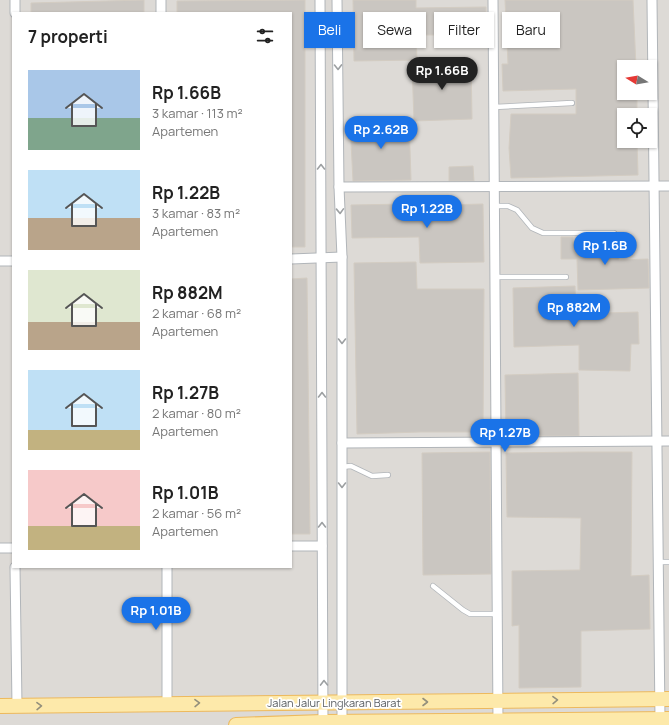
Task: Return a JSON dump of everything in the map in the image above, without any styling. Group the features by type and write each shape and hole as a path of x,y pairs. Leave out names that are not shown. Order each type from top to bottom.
{"main road":[{"name":"Jalan Jalur Lingkaran Barat","path":"0,706 665,699"},
{"name":"Jalan Jalur Lingkaran Barat","path":"236,725 499,723 664,719"}],"street":[{"path":"14,0 15,12"},
{"path":"161,0 161,12"},
{"path":"320,0 323,724"},
{"path":"338,0 339,187 342,257 342,723"},
{"path":"493,0 494,206 498,443 499,723"},
{"path":"652,0 653,186 658,441 658,562 665,699 664,719"},
{"path":"339,187 669,186"},
{"path":"292,260 342,257"},
{"path":"0,262 12,261"},
{"path":"342,443 669,441"},
{"path":"292,546 322,546"},
{"path":"0,548 12,548"},
{"path":"15,568 17,706"},
{"path":"167,568 167,704"}],"lane":[{"path":"494,107 572,103"},
{"path":"494,206 508,206 517,210 532,228 543,233 614,233"},
{"path":"495,277 566,277"},
{"path":"341,467 351,466 372,476 388,475"},
{"path":"658,562 669,562"},
{"path":"433,586 470,614 498,614"}],"shaded area":[{"path":"0,0 669,0 669,725 0,725"}],"building":[{"path":"144,0 144,12 31,12 31,3"},
{"path":"305,0 305,247 292,247 292,12 177,12 177,1"},
{"path":"353,0 416,0 416,8 486,7 486,12 434,12 434,35 426,35 426,12 363,12 363,48 417,48 417,60 354,61 355,12 353,12"},
{"path":"505,0 633,0 636,60 617,60 617,100 637,100 637,108 617,108 617,148 637,148 638,175 511,178 509,148 511,114 576,114 576,89 503,91 502,64 508,64 507,48 560,48 560,12 506,12"},
{"path":"471,62 472,119 414,121 412,64"},
{"path":"409,119 411,180 353,181 350,122"},
{"path":"473,166 474,181 449,181 449,167"},
{"path":"408,204 408,206 483,204 484,262 420,263 419,237 352,238 351,205"},
{"path":"561,237 573,237 573,242 619,240 619,260 648,259 649,288 578,290 577,259 561,259"},
{"path":"416,262 417,289 484,289 483,432 357,434 354,263"},
{"path":"307,278 310,534 292,534 292,279"},
{"path":"575,286 576,314 638,312 639,344 631,344 630,371 579,370 579,345 514,347 513,288"},
{"path":"578,373 579,436 506,436 505,375"},
{"path":"490,452 491,574 423,575 422,453"},
{"path":"632,452 631,576 649,575 650,629 581,631 581,687 519,688 519,625 512,626 512,571 580,570 581,518 507,517 506,453"}]}
